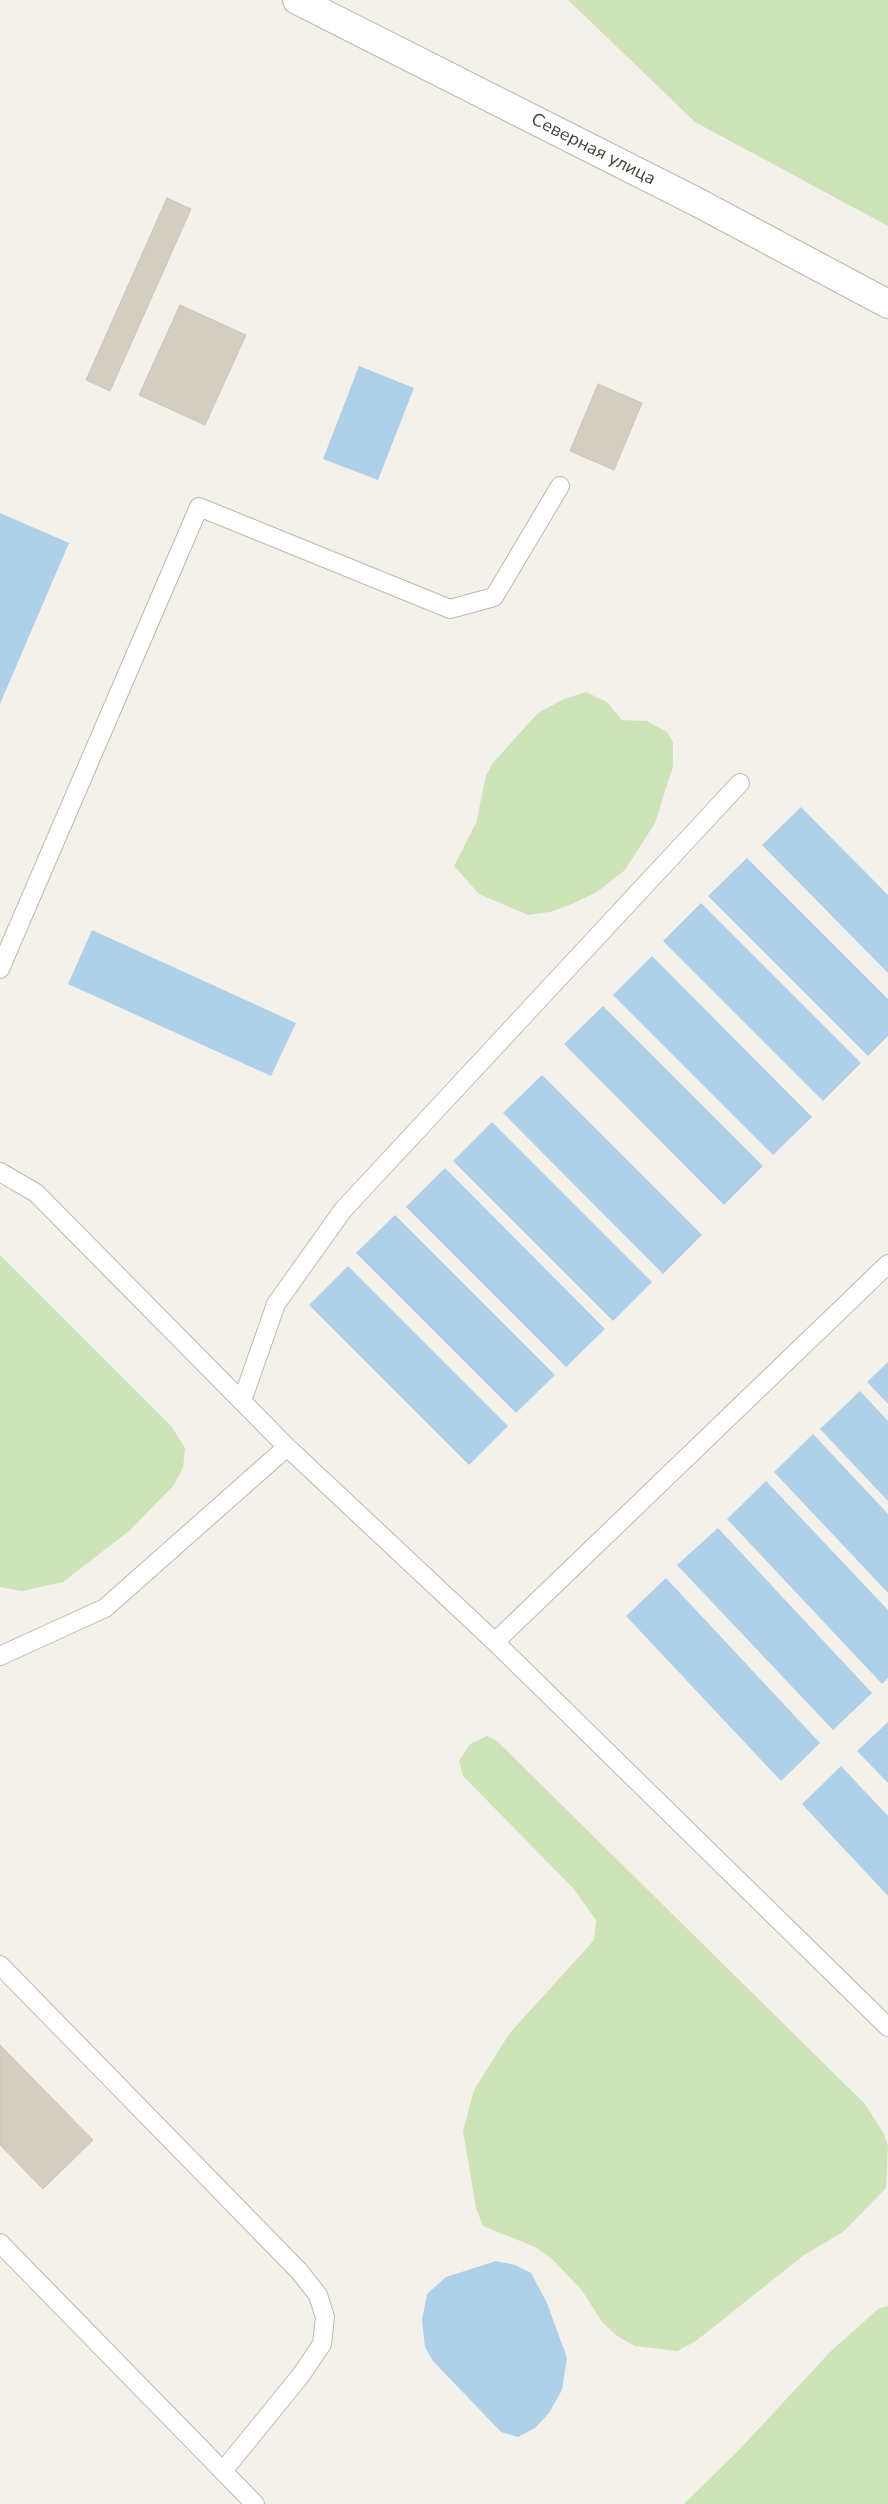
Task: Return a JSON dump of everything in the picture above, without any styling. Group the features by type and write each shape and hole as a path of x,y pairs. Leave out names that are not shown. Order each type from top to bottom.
{"street":[{"name":"Северная улица","path":"297,0 697,202 888,304"}],"lane":[{"path":"0,969 198,506 450,609 494,597 560,486"},
{"path":"242,1401 276,1304 343,1210 740,783"},
{"path":"0,1172 36,1193 287,1447 495,1642 888,2027"},
{"path":"495,1642 888,1264"},
{"path":"0,1656 106,1608 287,1447"},
{"path":"0,1965 299,2271 318,2295 324,2316 322,2344 301,2375 224,2471"},
{"path":"0,2243 256,2504"}],"green space":[{"path":"568,0 888,0 888,226 695,122"},
{"path":"586,692 607,702 622,720 647,721 667,732 673,742 673,766 655,823 625,870 597,892 572,904 550,912 528,915 479,894 454,866 476,823 486,776 492,764 538,713 564,699"},
{"path":"0,1255 172,1427 185,1448 183,1468 173,1486 128,1532 63,1582 22,1591 0,1587"},
{"path":"487,1736 497,1741 865,2104 883,2132 888,2146 886,2188 843,2232 804,2255 696,2341 677,2351 635,2346 617,2336 602,2322 581,2289 551,2258 535,2247 483,2226 476,2208 463,2131 474,2090 509,2034 594,1940 596,1920 573,1888 463,1776 459,1761 470,1744"},
{"path":"888,2306 888,2504 684,2504 739,2450 830,2352 878,2309"}],"water":[{"path":"359,366 414,388 378,480 323,459"},
{"path":"0,513 69,543 0,704"},
{"path":"801,807 888,895 888,973 762,845"},
{"path":"747,858 888,999 888,1036 868,1056 708,896"},
{"path":"701,903 861,1063 823,1101 663,941"},
{"path":"92,930 296,1023 271,1076 68,984"},
{"path":"652,956 812,1117 773,1155 613,995"},
{"path":"603,1006 763,1166 724,1205 564,1044"},
{"path":"542,1075 702,1235 663,1274 503,1113"},
{"path":"492,1122 652,1282 613,1321 453,1161"},
{"path":"445,1168 605,1329 566,1367 406,1207"},
{"path":"395,1215 555,1375 516,1413 356,1253"},
{"path":"348,1266 508,1426 469,1465 309,1305"},
{"path":"888,1362 888,1404 867,1382"},
{"path":"860,1391 888,1421 888,1501 820,1429"},
{"path":"813,1434 888,1514 888,1593 774,1472"},
{"path":"766,1481 888,1610 888,1678 882,1684 727,1519"},
{"path":"718,1528 872,1693 833,1730 677,1565"},
{"path":"666,1578 820,1743 781,1781 626,1616"},
{"path":"888,1722 888,1783 857,1751"},
{"path":"841,1766 888,1816 888,1896 802,1804"},
{"path":"496,2261 515,2265 531,2273 547,2303 567,2358 562,2390 549,2413 535,2428 518,2437 501,2432 433,2361 425,2347 422,2320 427,2294 446,2277"}],"building":[{"path":"167,198 191,209 110,391 86,380"},
{"path":"180,305 246,335 205,425 139,395"},
{"path":"598,384 642,403 614,470 570,451"},
{"path":"0,2045 93,2140 43,2189 0,2145"}]}
